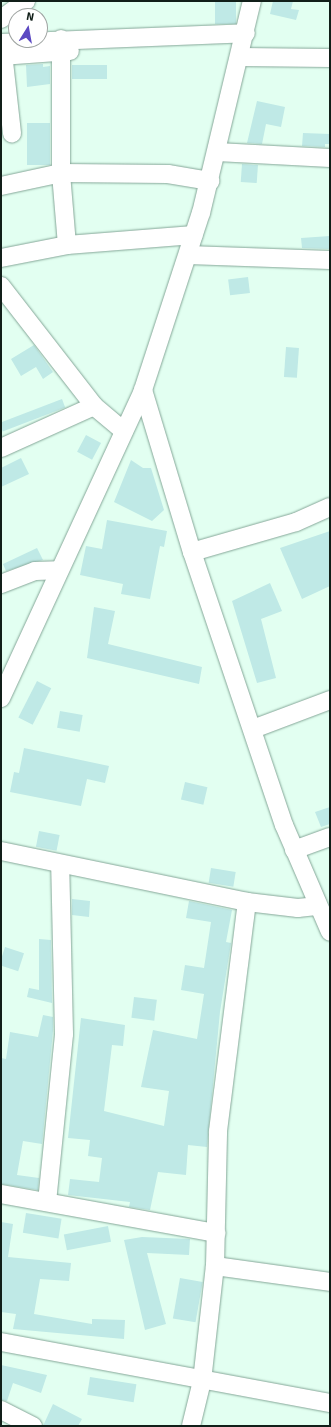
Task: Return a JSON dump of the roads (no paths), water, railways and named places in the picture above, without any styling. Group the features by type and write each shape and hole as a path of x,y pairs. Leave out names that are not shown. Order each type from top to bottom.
{"street":[{"path":"1,19 26,1"},
{"path":"1,698 58,570 143,390 188,255 210,181 244,44 252,1"},
{"path":"12,133 2,49 61,46 244,44 330,58"},
{"path":"61,46 61,173 67,245"},
{"path":"217,152 330,158"},
{"path":"1,186 61,173 168,174 210,181"},
{"path":"1,258 67,245 194,235"},
{"path":"188,255 330,260"},
{"path":"1,286 94,406 124,431"},
{"path":"143,390 192,552 294,850 316,906 330,932"},
{"path":"1,448 94,406"},
{"path":"192,552 296,522 330,507"},
{"path":"1,584 34,571 58,570"},
{"path":"253,729 330,700"},
{"path":"294,850 330,837"},
{"path":"1,851 247,902 298,908 316,906"},
{"path":"47,1202 64,1034 60,864"},
{"path":"191,1426 202,1381 215,1266 218,1131 247,902"},
{"path":"1,1194 216,1233"},
{"path":"215,1266 330,1282"},
{"path":"1,1342 202,1381 330,1403"},
{"path":"1,1410 33,1426"},
{"path":"1,1422 9,1426"}]}
